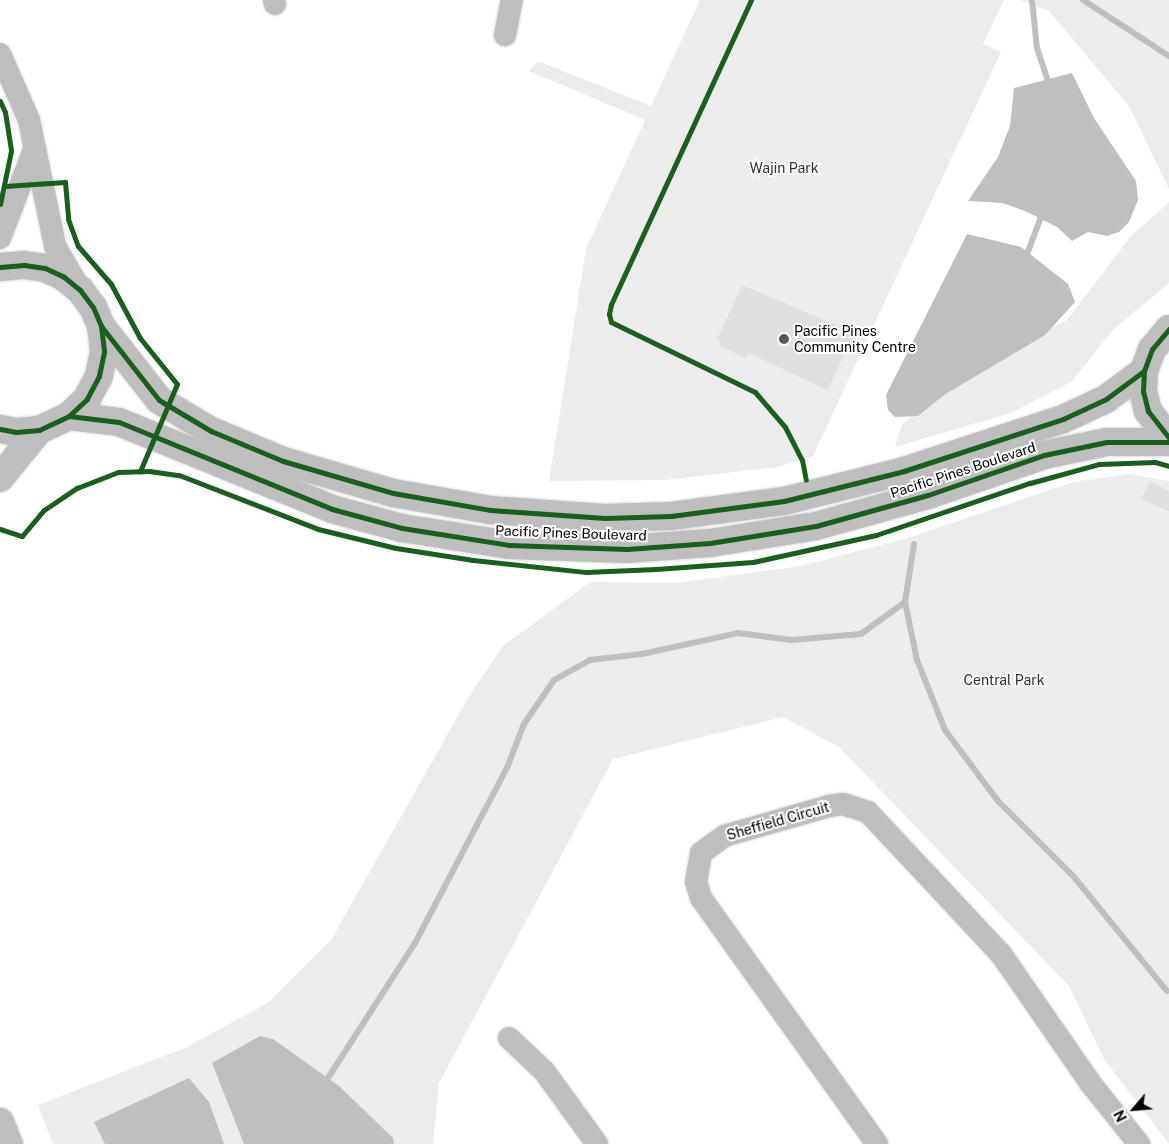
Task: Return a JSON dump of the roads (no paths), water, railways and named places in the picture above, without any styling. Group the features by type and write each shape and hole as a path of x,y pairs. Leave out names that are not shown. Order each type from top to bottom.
{"main road":[{"path":"0,267 24,264 45,268 64,277 80,290"},
{"name":"Pacific Pines Boulevard","path":"80,290 101,326 159,400 210,431 283,461 393,493 490,510 605,518 671,516 784,501 857,484 1063,419 1106,399 1144,371"},
{"path":"0,429 16,432 39,430 69,416 87,398 99,376 104,352 101,326"},
{"path":"1169,329 1152,349 1144,371 1143,391 1148,411 1169,438"},
{"name":"Pacific Pines Boulevard","path":"69,416 119,422 332,509 402,528 509,545 627,549 710,543 816,526 928,495 1044,454 1107,442 1169,442"},
{"path":"0,478 39,430"},
{"path":"0,1123 10,1144"}],"street":[{"path":"505,35 512,0"},
{"path":"0,54 29,120 55,246 80,290"},
{"path":"0,238 34,150"},
{"name":"Sheffield Circuit","path":"877,1144 701,898 696,882 701,853 724,836 828,806 843,804 868,812 1001,954 1092,1084 1139,1144"},
{"path":"509,1038 544,1071 597,1144"}],"waterway":[{"path":"1032,0 1037,48 1050,87"},
{"path":"1083,0 1169,56"},
{"path":"1025,260 1043,211"},
{"path":"914,544 905,602 917,660 945,730 998,801 1074,877 1167,991"},
{"path":"328,1078 415,943 507,768 524,724 554,680 590,660 642,654 738,633 792,640 861,634 905,602"}],"place":[{"name":"Pacific Pines Community Centre","path":"784,339"}],"park label":[{"name":"Wajin Park","path":"784,168"},
{"name":"Central Park","path":"1004,680"}]}
